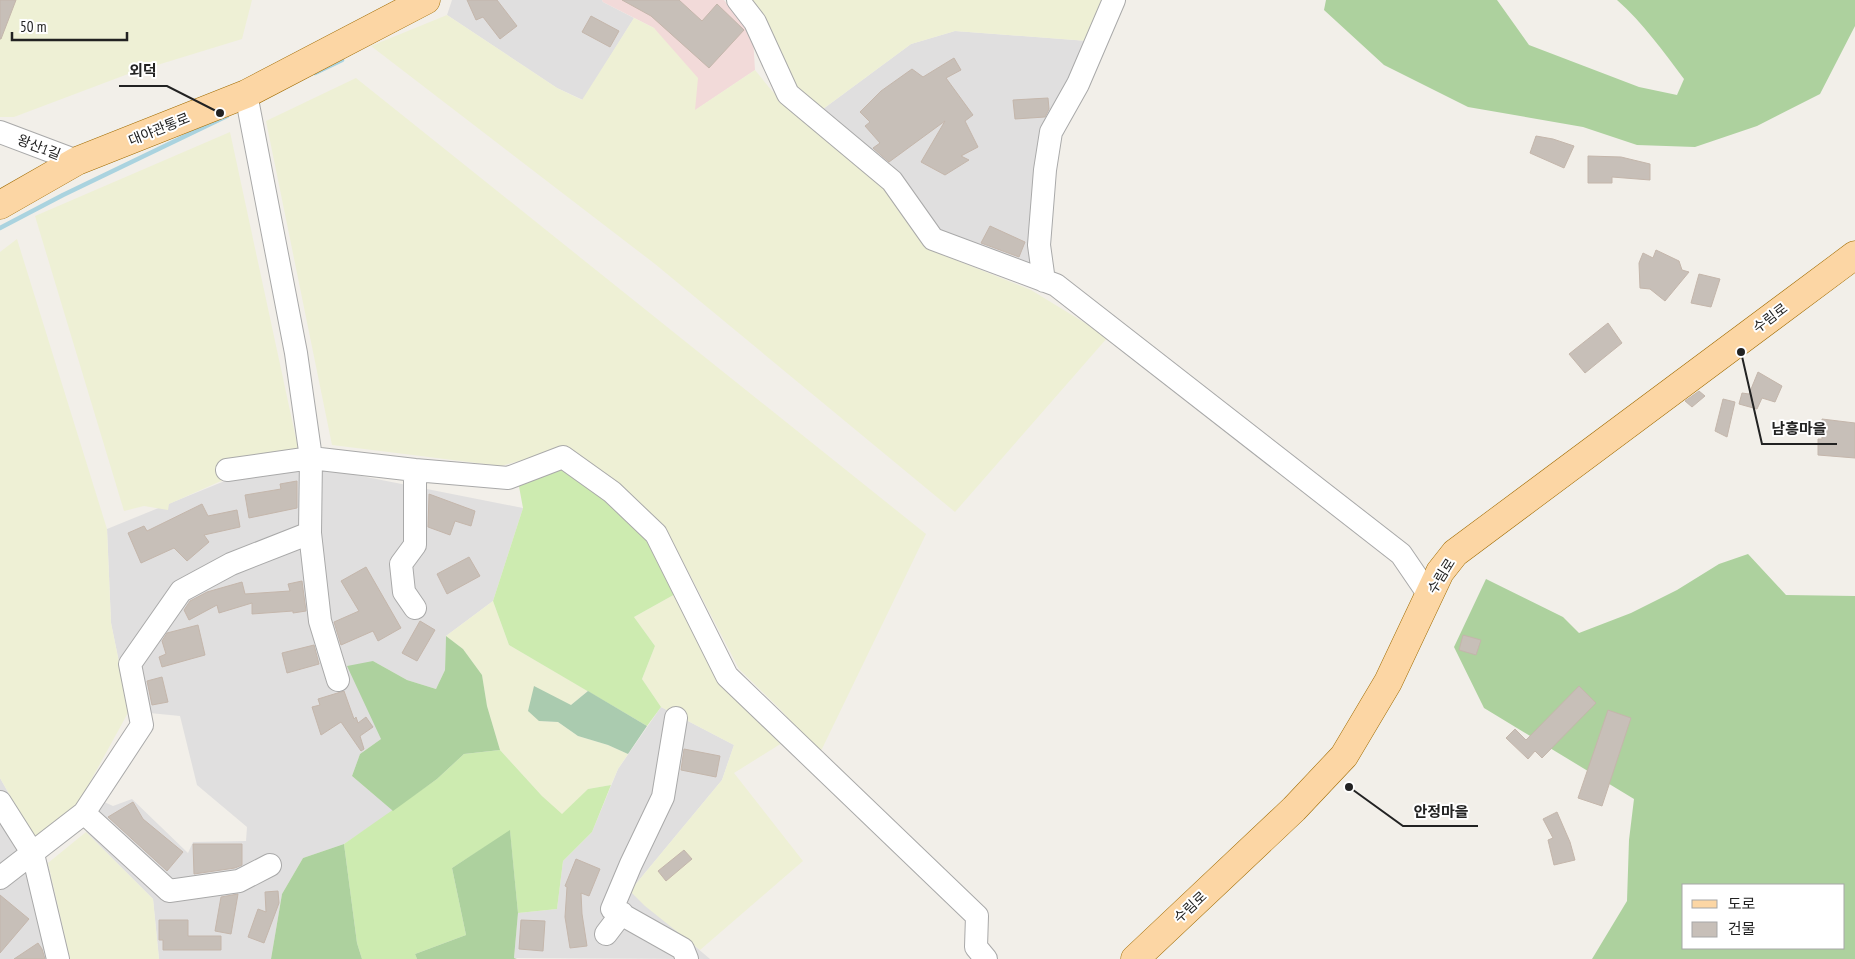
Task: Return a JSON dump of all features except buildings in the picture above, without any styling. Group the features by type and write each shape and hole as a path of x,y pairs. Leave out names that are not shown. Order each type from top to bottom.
{"main road":[{"name":"대야관통로","path":"0,204 77,161 247,102 426,0"},
{"name":"수림로","path":"1135,959 1294,809 1344,756 1388,682 1440,572 1455,553 1855,255"}],"street":[{"path":"738,0 755,22 788,94 892,181 933,239 1056,285 1401,554 1429,595"},
{"path":"1044,281 1039,245 1045,170 1051,132 1078,84 1114,0"},
{"path":"247,102 296,353 311,458 310,533 320,621 338,680"},
{"name":"왕산1길","path":"0,132 77,161"},
{"path":"227,470 311,458 508,478 564,457 612,492 656,534 727,676 977,916 976,946 986,959"},
{"path":"414,608 404,592 401,564 414,545 415,470"},
{"path":"0,878 84,813 142,725 130,664 181,590 231,564 310,533"},
{"path":"676,718 663,797 612,909 683,949 687,959"},
{"path":"0,802 33,854 58,959"},
{"path":"84,813 169,891 239,881 270,865"},
{"path":"606,934 622,913"}],"shaded area":[{"path":"452,0 602,0 634,18 583,100 557,88 447,15"},
{"path":"602,0 724,0 753,38 755,70 694,111 654,28"},
{"path":"955,31 1088,41 1069,85 1035,272 937,232 819,112 911,44"},
{"path":"326,469 523,508 493,601 446,636 445,670 436,689 407,680 373,661 381,739 360,754 352,776 393,811 344,844 303,858 282,894 271,959 159,959 153,899 86,832 100,800 113,806 132,799 188,853 193,842 246,841 247,827 197,785 180,716 129,711 111,623 107,529 237,476"},
{"path":"661,707 734,745 722,780 630,891 710,959 514,958 518,913 557,909 563,861 592,832 618,769"},
{"path":"0,778 48,863 70,959 0,959"}],"green space":[{"path":"0,0 252,0 242,39 128,74 14,117 0,117"},
{"path":"745,0 1101,0 1088,41 955,31 911,44 819,112 793,89"},
{"path":"1326,0 1497,0 1529,45 1639,87 1677,95 1684,79 1644,28 1617,0 1855,0 1855,26 1820,94 1757,126 1695,147 1637,145 1583,127 1468,107 1384,65 1324,10"},
{"path":"447,15 557,88 582,100 634,18 654,28 698,78 695,110 755,70 772,91 885,184 928,249 1031,290 1108,337 955,512 655,264 371,46"},
{"path":"356,78 926,534 820,753 779,708 739,669 664,525 568,448 501,466 332,445 266,121"},
{"path":"230,132 303,471 230,477 169,504 168,510 144,506 124,511 35,216"},
{"path":"17,239 107,529 111,623 129,711 79,802 35,839 0,778 0,252"},
{"path":"570,468 647,534 677,593 634,617 655,646 642,679 661,707 647,726 509,645 493,601 523,508 518,481 554,469"},
{"path":"1748,554 1786,595 1855,596 1855,959 1592,959 1627,901 1629,840 1634,799 1484,708 1454,647 1486,579 1563,617 1579,633 1631,613 1677,590 1719,564"},
{"path":"677,593 782,743 734,773 803,861 700,950 645,906 630,891 722,780 734,745 661,707 642,679 655,646 634,617"},
{"path":"493,601 509,645 588,691 571,705 539,721 558,722 578,736 608,745 628,754 618,769 611,785 588,789 562,815 500,750 487,706 482,675 463,649 446,636"},
{"path":"446,636 463,649 482,675 487,706 500,750 464,754 437,779 393,811 352,776 360,754 381,739 347,666 373,661 407,680 436,689 445,670"},
{"path":"534,686 571,705 588,691 647,726 628,754 608,745 578,736 558,722 539,721 528,711"},
{"path":"500,750 542,796 562,814 588,789 611,785 592,832 563,861 557,909 518,913 510,831 452,868 466,935 415,954 417,959 362,959 357,943 344,844 437,779 464,754"},
{"path":"510,830 518,913 514,958 517,959 417,959 415,954 466,935 452,868"},
{"path":"86,832 153,899 159,959 70,959 48,863"},
{"path":"344,844 357,943 362,959 271,959 282,894 303,858"}],"waterway":[{"path":"315,73 342,60"},
{"path":"0,228 63,195 227,116"}],"place":[{"name":"외덕","path":"220,113"},
{"name":"남흥마을","path":"1741,352"},
{"name":"안정마을","path":"1349,787"}]}
